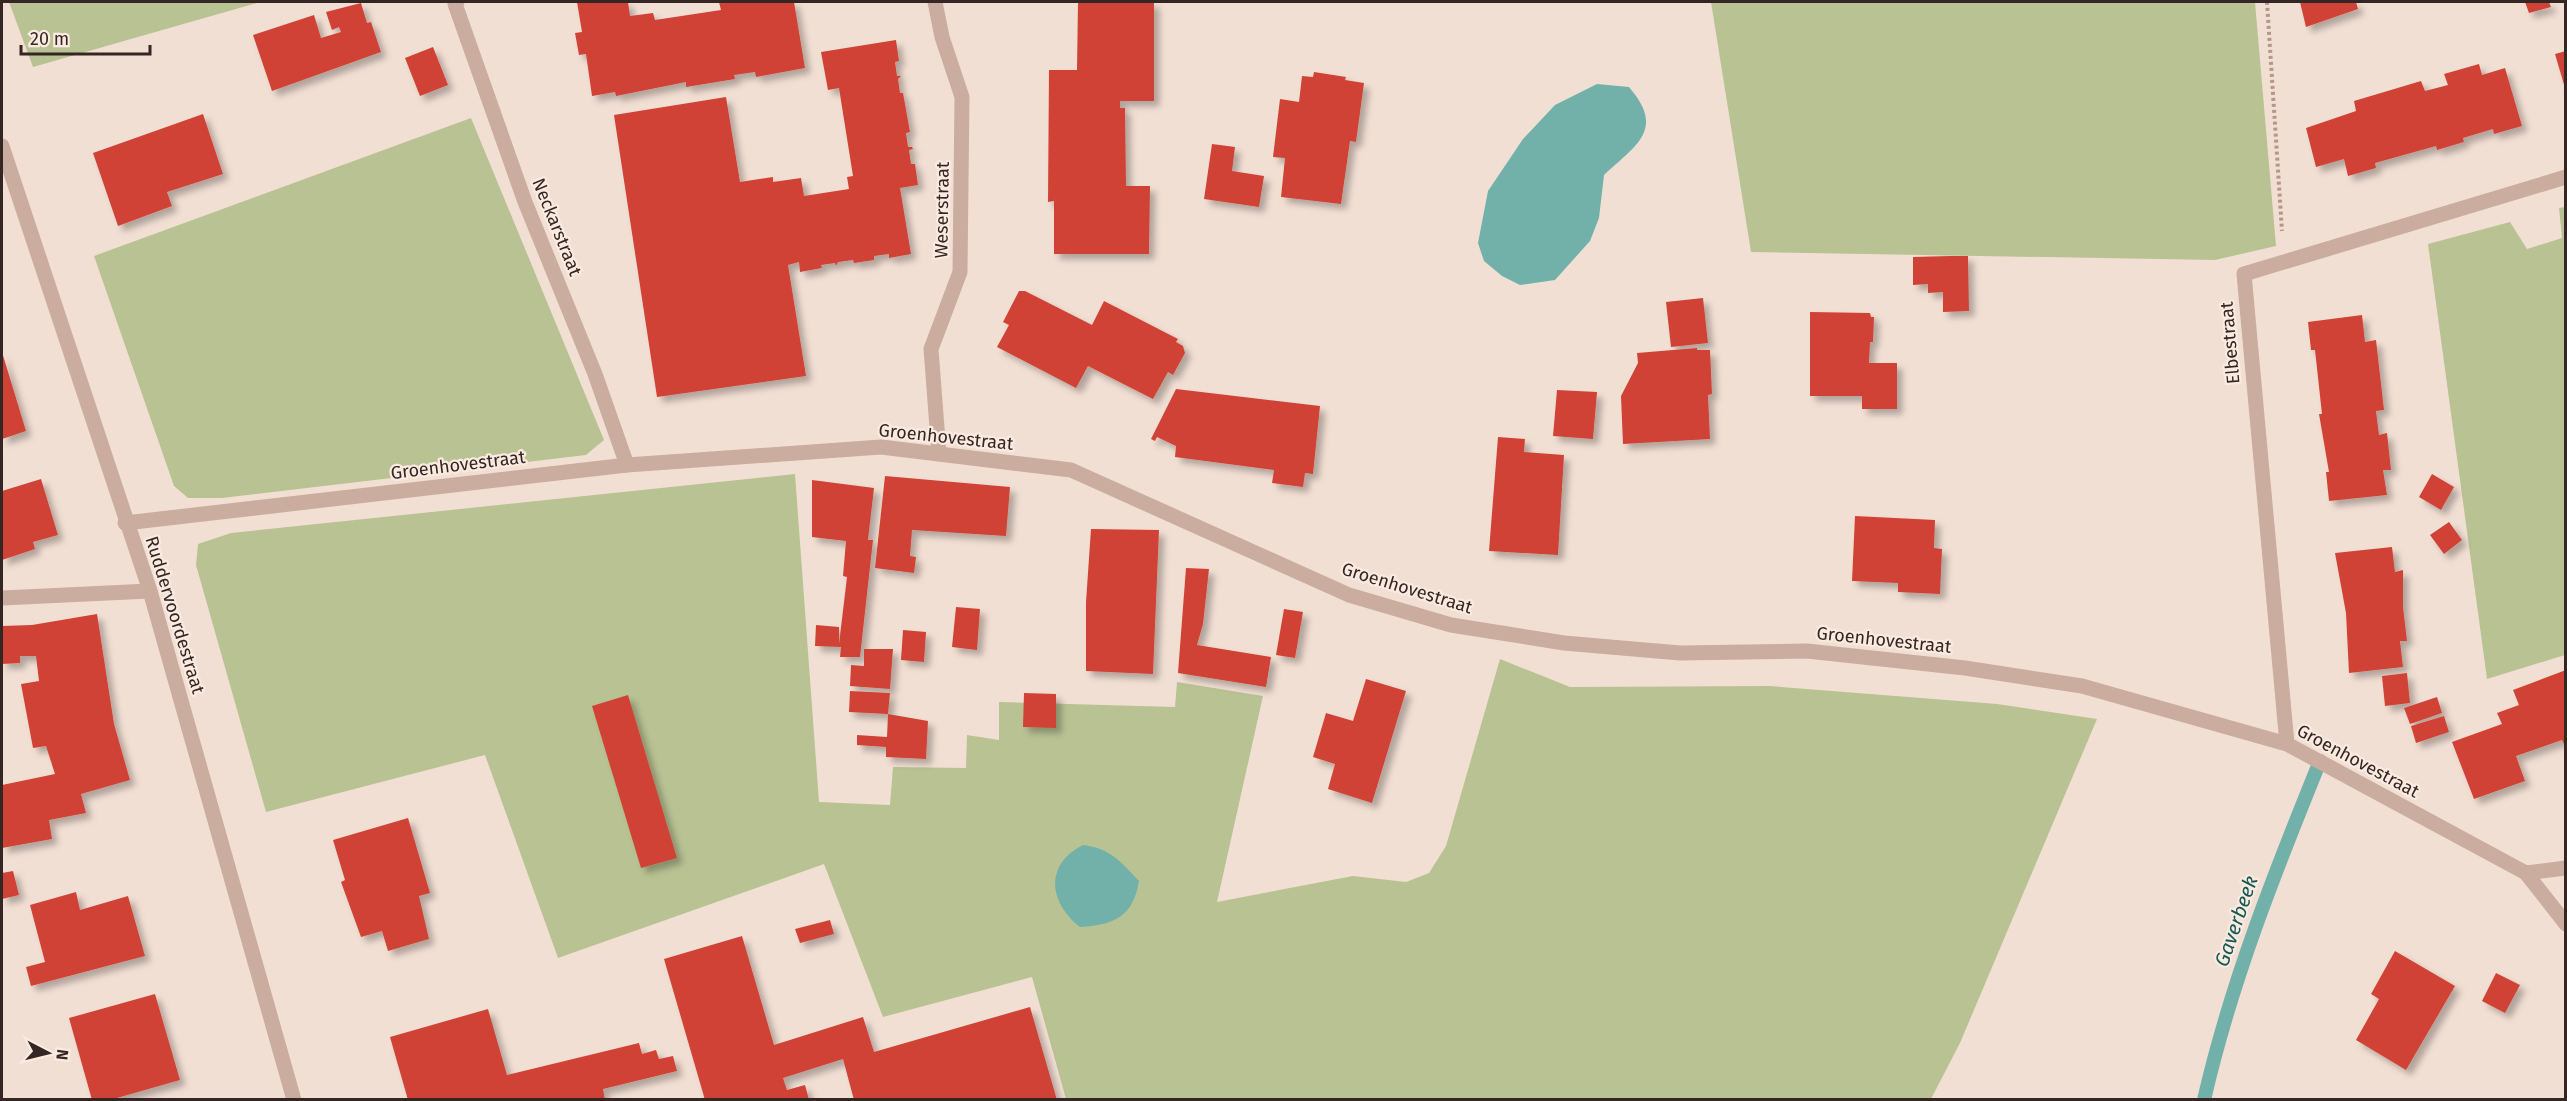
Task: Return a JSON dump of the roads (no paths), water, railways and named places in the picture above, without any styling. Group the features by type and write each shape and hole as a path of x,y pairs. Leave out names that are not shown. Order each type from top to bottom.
{"street":[{"name":"Neckarstraat","path":"457,2 455,4 525,202 595,374 627,465"},
{"name":"Weserstraat","path":"936,2 942,37 963,98 960,272 931,349 939,454"},
{"name":"Ruddervoordestraat","path":"2,146 125,523 150,591 294,1100"},
{"name":"Elbestraat","path":"2287,744 2244,274 2565,177"},
{"name":"Groenhovestraat","path":"125,523 627,465 881,447 1071,470 1349,595 1451,625 1587,645 1680,653 1807,651 1965,668 2082,686 2287,744 2526,873 2565,924"},
{"path":"2,598 150,591"},
{"path":"2526,873 2565,868"}],"water":[{"path":"1597,84 1629,87 1640,102 1646,126 1636,145 1604,175 1599,218 1590,241 1555,280 1520,285 1502,276 1484,261 1478,243 1488,191 1523,139 1555,105"},
{"path":"1083,845 1108,853 1139,881 1132,903 1120,917 1103,924 1080,927 1062,906 1055,884 1062,863 1070,853"}],"waterway":[{"name":"Gaverbeek","path":"2204,1100 2227,1013 2255,928 2320,761"}]}
